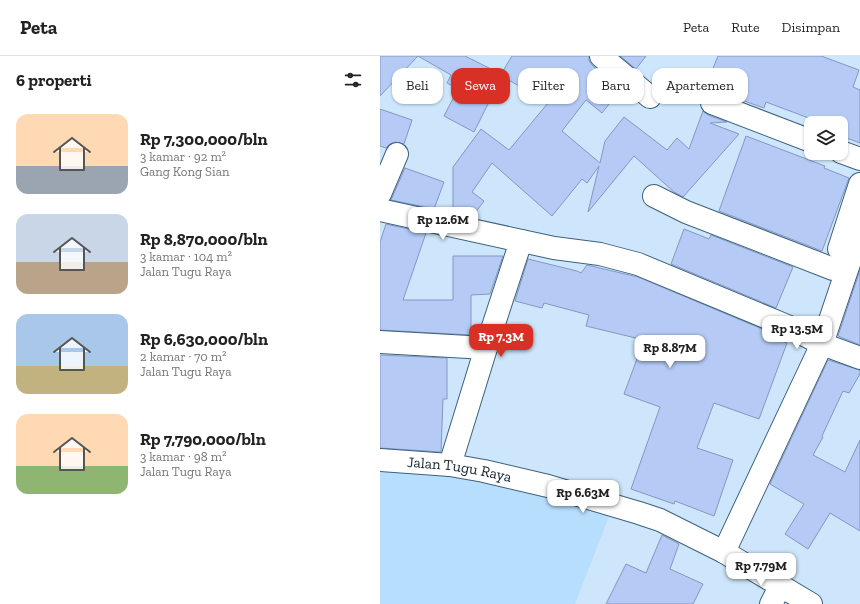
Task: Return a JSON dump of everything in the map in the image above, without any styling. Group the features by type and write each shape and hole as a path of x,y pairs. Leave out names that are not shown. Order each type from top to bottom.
{"street":[{"path":"601,56 650,97"},
{"path":"715,104 804,138"},
{"path":"380,194 397,154"},
{"path":"848,155 860,159"},
{"path":"822,344 820,321 833,269 860,184"},
{"path":"654,196 686,212 833,269"},
{"path":"380,210 554,248 600,254 638,264 787,326 822,344 860,358"},
{"path":"724,552 822,344 860,230"},
{"path":"450,465 521,241"},
{"path":"380,342 486,348"},
{"name":"Jalan Tugu Raya","path":"380,460 450,465 484,471 548,486 660,520 724,552 776,595 811,604"}],"shaded area":[{"path":"380,463 614,504 575,604 380,604"}],"building":[{"path":"380,56 418,56 407,68 392,68 392,83 380,96"},
{"path":"418,56 465,56 489,68 451,68 451,75 443,70 443,68 439,68"},
{"path":"512,56 589,56 589,61 595,68 587,68 587,101 586,100 562,131 600,163 605,141 624,117 667,150 677,138 689,149 703,111 708,115 727,122 710,123 739,134 683,197 674,192 634,156 588,212 599,166 587,183 582,179 552,216 492,163 472,192 484,201 472,217 453,213 453,167 481,129 509,150 547,104 579,104 579,68 518,68 518,85 510,81 510,68 505,68"},
{"path":"620,56 646,56 637,68"},
{"path":"718,56 821,56 859,70 853,87 860,90 860,143 848,139 848,116 804,116 766,102 764,108 748,102 748,68 713,68"},
{"path":"451,75 451,85 447,83"},
{"path":"451,102 451,104 488,104 474,132 444,116"},
{"path":"591,104 609,104 602,113"},
{"path":"380,109 412,120 404,144 395,142 386,148 380,146"},
{"path":"746,136 804,158 804,160 809,160 825,166 824,168 849,178 822,251 719,211"},
{"path":"405,168 444,182 434,209 391,200"},
{"path":"386,224 426,233 403,300 453,300 453,256 503,256 490,294 471,295 471,335 380,330 380,242"},
{"path":"684,229 709,239 711,235 793,267 776,308 671,264"},
{"path":"528,259 581,273 587,265 638,277 767,331 766,335 787,343 759,419 714,403 697,448 733,460 714,516 675,501 674,504 631,489 660,407 624,394 644,340 586,326 589,315 544,303 542,308 515,301"},
{"path":"860,270 860,345 838,336"},
{"path":"380,355 447,358 447,399 443,399 441,452 380,448"},
{"path":"828,360 860,370 860,374 849,393 843,391 822,436 823,437 813,455 845,472 860,440 860,531 830,513 808,549 785,534 804,504 770,484"},
{"path":"662,535 679,544 670,569 703,584 693,604 606,604 626,564 646,573"}]}
